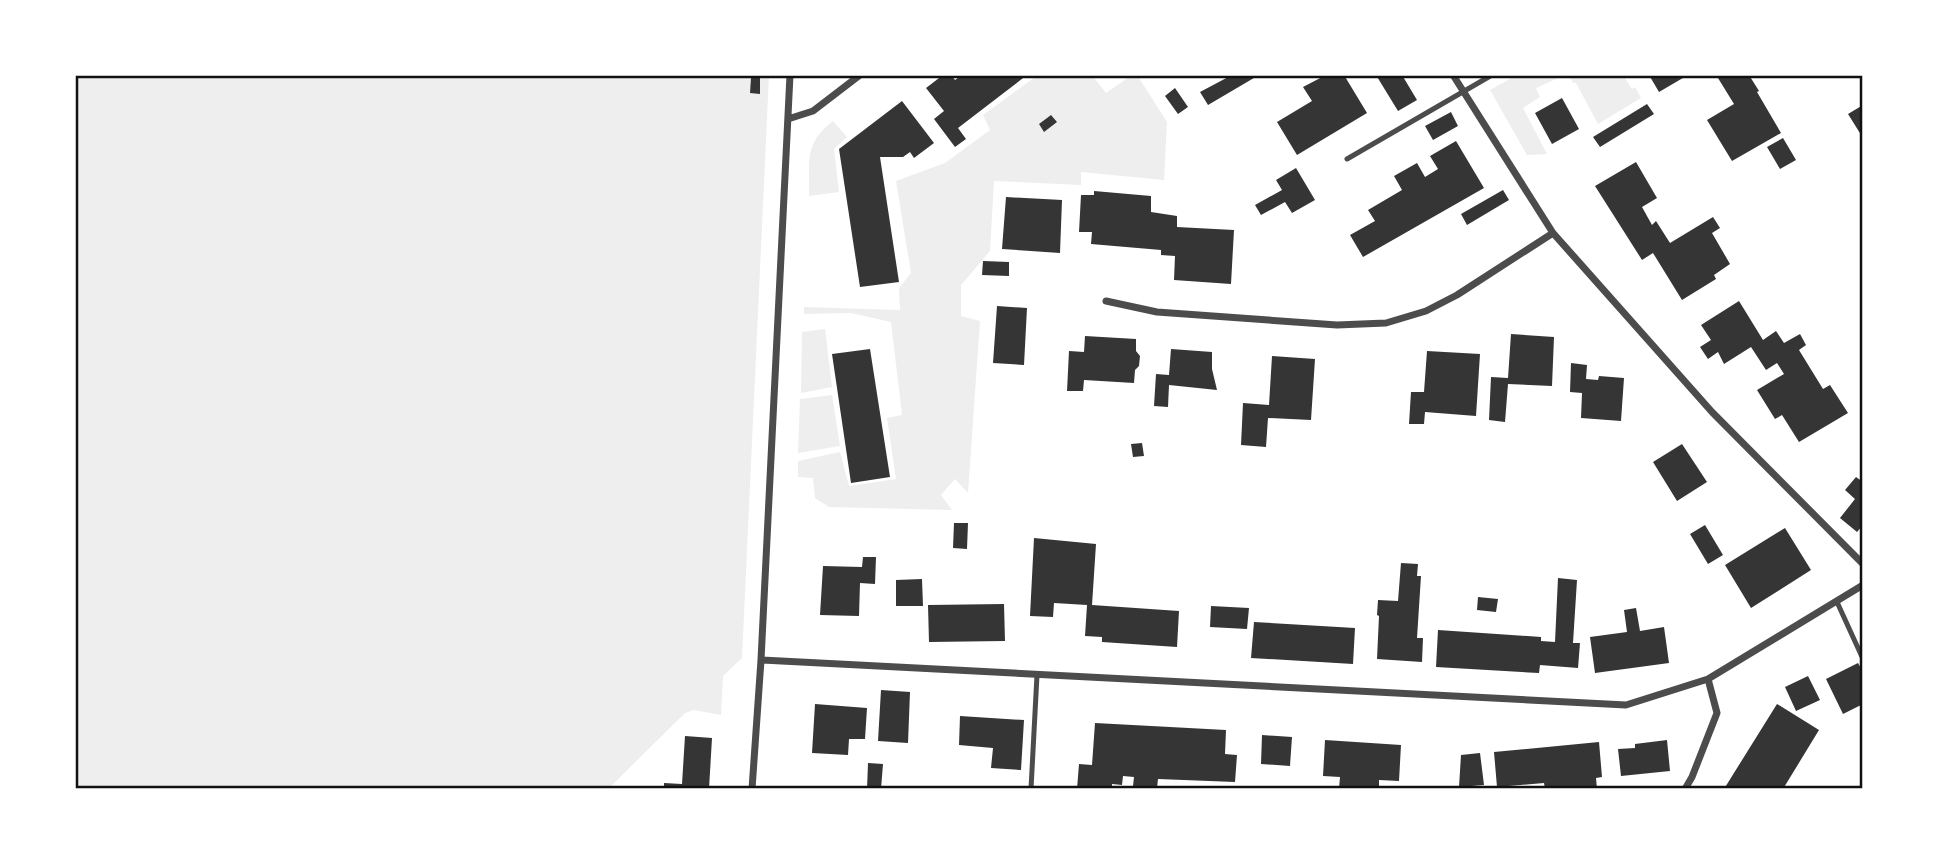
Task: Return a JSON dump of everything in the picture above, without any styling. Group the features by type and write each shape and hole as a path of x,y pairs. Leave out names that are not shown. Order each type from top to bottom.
{"street":[{"path":"752,789 761,660 790,75"},
{"path":"789,119 813,111 860,75"},
{"path":"1452,75 1553,233 1712,412 1863,564"},
{"path":"1106,301 1157,312 1337,325 1387,323 1426,311 1457,295 1553,233"},
{"path":"761,660 1626,705 1708,679 1863,585"},
{"path":"1685,789 1717,713 1708,679"}],"lane":[{"path":"1347,159 1492,75"},
{"path":"1837,602 1863,659"},
{"path":"1031,789 1037,675"}],"shaded area":[{"path":"75,75 769,75 742,658 723,676 721,715 694,710 685,713 608,789 75,789"},
{"path":"1038,75 1092,75 1106,93 1132,75 1137,75 1167,122 1164,180 1081,172 1081,185 994,181 990,251 961,285 961,316 980,321 968,493 955,479 941,495 952,510 829,507 815,498 813,478 798,477 798,461 840,452 849,486 896,479 887,418 902,415 891,322 851,313 804,314 804,307 900,310 899,288 911,273 896,181 945,163 990,130 983,115"},
{"path":"1517,75 1565,75 1536,88 1540,97 1523,108 1547,154 1527,155 1490,90"},
{"path":"1569,75 1623,75 1641,98 1598,124"},
{"path":"833,121 847,137 834,149 839,192 809,196 812,146 823,129"},
{"path":"825,329 832,387 801,393 802,332"},
{"path":"832,395 840,446 798,453 800,399"}],"building":[{"path":"943,75 951,75 955,80 962,75 1027,75 958,128 966,139 955,147 934,119 944,111 926,88"},
{"path":"1232,75 1259,75 1208,105 1200,92"},
{"path":"1326,75 1344,75 1367,113 1297,155 1277,122 1312,101 1303,87"},
{"path":"1376,75 1402,75 1417,100 1398,111"},
{"path":"1649,75 1688,75 1659,92"},
{"path":"1722,75 1749,75 1781,133 1732,161 1707,120 1734,104 1718,78"},
{"path":"751,78 760,78 760,94 750,93"},
{"path":"1175,88 1188,107 1178,114 1165,96"},
{"path":"1562,98 1579,129 1552,144 1535,113"},
{"path":"902,101 934,143 914,158 910,152 903,157 880,157 899,282 860,287 839,149"},
{"path":"1647,104 1654,114 1600,147 1593,137"},
{"path":"1863,105 1863,138 1848,114"},
{"path":"1451,112 1458,126 1433,140 1425,126"},
{"path":"1051,115 1057,122 1044,132 1039,124"},
{"path":"1783,138 1796,160 1780,169 1767,147"},
{"path":"1456,141 1484,188 1363,257 1350,235 1375,221 1368,210 1402,190 1394,176 1417,163 1425,177 1438,169 1430,156"},
{"path":"1636,162 1657,198 1642,207 1652,225 1656,221 1670,243 1713,217 1720,228 1712,233 1730,264 1714,275 1716,279 1682,300 1653,253 1642,260 1595,186"},
{"path":"1296,168 1315,200 1292,213 1285,202 1261,215 1255,205 1282,190 1276,180"},
{"path":"1503,190 1509,200 1467,225 1461,214"},
{"path":"1094,191 1151,196 1151,212 1177,216 1177,227 1234,230 1231,284 1174,280 1175,256 1161,255 1161,250 1091,244 1092,232 1079,232 1081,195 1094,195"},
{"path":"1006,197 1062,200 1060,253 1002,249"},
{"path":"983,261 1009,262 1009,276 982,275"},
{"path":"1739,301 1763,340 1776,331 1784,343 1800,334 1806,345 1799,350 1823,389 1830,385 1848,413 1799,442 1782,415 1775,419 1757,390 1784,374 1777,363 1766,370 1751,347 1724,364 1718,352 1708,359 1700,347 1711,340 1701,325"},
{"path":"997,306 1027,308 1024,365 993,363"},
{"path":"1511,334 1554,337 1552,386 1508,384 1505,422 1489,420 1491,377 1508,378"},
{"path":"1085,336 1136,339 1136,351 1140,356 1134,383 1084,380 1083,391 1067,391 1069,351 1084,352"},
{"path":"870,349 890,477 851,483 832,354"},
{"path":"1171,349 1212,352 1212,369 1217,390 1169,385 1168,407 1154,406 1156,374 1169,375"},
{"path":"1427,351 1480,354 1476,416 1425,412 1424,424 1409,424 1411,392 1424,392"},
{"path":"1272,356 1315,359 1311,420 1268,418 1266,447 1241,445 1243,403 1269,405"},
{"path":"1571,363 1587,365 1586,379 1598,380 1599,376 1624,378 1621,421 1581,418 1582,393 1570,392"},
{"path":"1142,443 1144,456 1133,457 1131,444"},
{"path":"1682,444 1707,482 1677,501 1653,462"},
{"path":"1856,477 1863,482 1863,525 1857,532 1840,518 1855,499 1845,490"},
{"path":"954,523 968,523 967,549 953,548"},
{"path":"1705,525 1723,555 1708,564 1690,534"},
{"path":"1785,528 1811,570 1751,608 1725,565"},
{"path":"1034,538 1096,544 1092,605 1179,611 1177,647 1102,642 1102,637 1085,636 1087,605 1054,603 1053,617 1030,616"},
{"path":"863,557 876,557 875,584 860,583 859,616 820,615 823,566 862,567"},
{"path":"1401,563 1418,564 1417,576 1421,576 1417,638 1423,638 1422,662 1377,659 1378,600 1398,601"},
{"path":"1558,578 1577,580 1573,643 1580,643 1578,668 1540,665 1539,673 1436,667 1438,630 1541,637 1541,641 1555,642"},
{"path":"922,579 923,606 896,606 896,580"},
{"path":"1478,597 1498,599 1496,612 1477,610"},
{"path":"1004,604 1005,641 929,642 928,605"},
{"path":"1211,606 1249,608 1247,629 1210,627"},
{"path":"1636,608 1640,631 1664,627 1669,663 1595,673 1590,637 1627,632 1624,610"},
{"path":"1254,622 1355,628 1353,664 1251,658"},
{"path":"1858,663 1863,672 1863,704 1843,714 1826,679"},
{"path":"1808,676 1820,700 1796,711 1785,687"},
{"path":"881,690 910,692 908,743 878,741"},
{"path":"815,704 867,708 865,739 849,739 848,755 812,753"},
{"path":"1777,704 1819,730 1783,789 1724,789"},
{"path":"960,716 1024,720 1021,770 991,768 993,748 959,745"},
{"path":"1095,723 1226,730 1225,754 1237,755 1235,782 1158,779 1157,788 1133,786 1134,777 1123,776 1122,785 1112,784 1112,789 1077,789 1079,764 1092,765"},
{"path":"1262,735 1292,737 1290,766 1261,764"},
{"path":"685,736 712,738 709,789 664,789 664,783 682,784"},
{"path":"1325,740 1401,745 1399,781 1379,780 1379,789 1339,789 1340,777 1323,776"},
{"path":"1667,740 1670,771 1621,776 1618,749"},
{"path":"1599,742 1602,777 1596,778 1597,789 1545,789 1544,783 1497,787 1494,752"},
{"path":"1480,753 1484,785 1459,787 1461,755"},
{"path":"868,763 883,764 881,789 867,789"}]}
